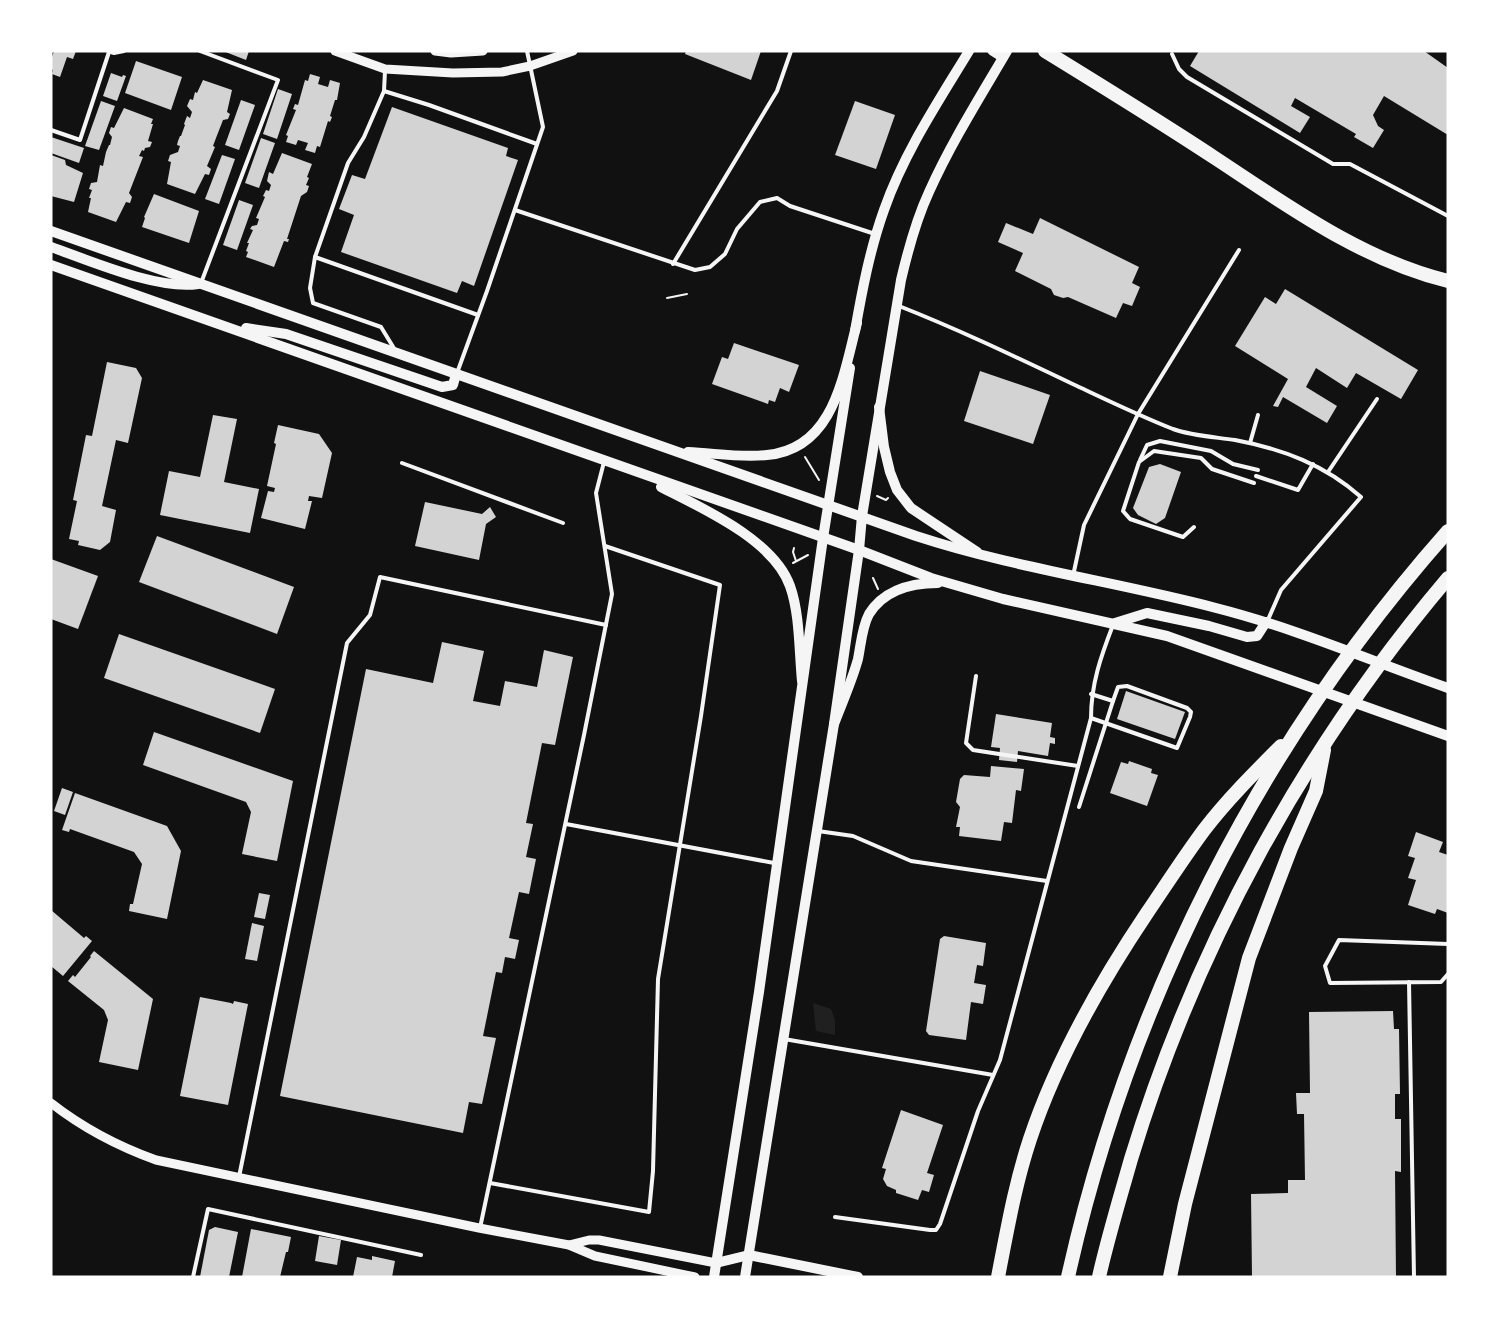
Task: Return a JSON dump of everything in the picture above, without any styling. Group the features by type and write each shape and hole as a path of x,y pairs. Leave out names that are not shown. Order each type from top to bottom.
{"highway":[{"path":"1045,51 1311,220 1395,265 1448,281"},
{"path":"1068,1277 1105,1136 1152,1006 1218,865 1297,729 1329,682 1380,613 1448,531"},
{"path":"1100,1277 1139,1132 1165,1059 1190,997 1241,888 1327,739 1363,686 1448,578"},
{"path":"998,1277 1016,1189 1030,1139 1060,1064 1082,1019 1119,955 1204,830 1244,783 1297,729"},
{"path":"1170,1277 1185,1204 1250,958 1287,858 1316,791 1327,739"}],"main road":[{"path":"714,1277 759,992 828,504 864,283 887,201 910,152 969,51"},
{"path":"746,1277 834,724 862,516 896,305 909,246 929,192 960,130 1005,54"},
{"path":"51,231 916,536 985,557 1217,608 1266,622 1447,688"},
{"path":"51,247 162,282 182,286 201,284"},
{"path":"51,265 950,583 1023,604 1114,623 1195,645 1448,736"},
{"path":"674,451 748,456 769,455 784,452 804,442 820,429 828,415 841,384 857,323"},
{"path":"225,325 286,334 442,387 453,385 456,374"},
{"path":"879,407 884,447 897,490 911,508 985,557"},
{"path":"618,466 688,501 753,538 782,570 790,585 794,604 802,681"},
{"path":"834,724 857,660 863,632 870,614 898,589 912,584 950,583"},
{"path":"1114,623 1147,613 1209,626 1246,637 1257,636 1266,622"},
{"path":"716,1263 749,1255 858,1277"}],"street":[{"path":"335,51 385,69 423,73 502,72 530,66 573,51"},
{"path":"435,51 451,53 483,51"},
{"path":"992,51 1005,54"},
{"path":"51,1103 84,1127 131,1151 184,1167 569,1245 595,1256 695,1277"},
{"path":"569,1245 599,1240 716,1263"}],"lane":[{"path":"51,130 80,140 108,51 114,53 124,51"},
{"path":"200,51 278,80 201,284"},
{"path":"456,374 543,127 527,51"},
{"path":"673,264 777,91 790,51"},
{"path":"1172,54 1179,69 1187,78 1310,151 1333,164 1350,164 1448,216"},
{"path":"385,69 384,91 364,137 348,163 315,257 310,288 313,303 381,327 397,353"},
{"path":"384,91 537,144"},
{"path":"515,210 695,270 710,267 725,254 737,229 760,202 777,198 800,209 876,234"},
{"path":"1073,576 1084,525 1137,414 1239,250"},
{"path":"315,257 478,315"},
{"path":"896,305 944,323 1137,414 1176,430 1250,443 1313,464 1342,480 1361,497 1281,590 1266,622"},
{"path":"1328,472 1377,399"},
{"path":"1250,443 1258,415"},
{"path":"1194,527 1183,537 1130,519 1123,511 1147,445 1160,441 1211,451 1233,464 1258,470"},
{"path":"1139,462 1154,451 1201,458 1212,469 1254,483"},
{"path":"479,1228 566,824 612,594 596,493 604,461"},
{"path":"402,463 563,523"},
{"path":"1256,476 1298,490 1313,464"},
{"path":"490,1183 649,1212 653,1171 658,979 720,585 604,546"},
{"path":"239,1178 347,643 370,615 380,577 606,625"},
{"path":"835,1217 936,1230 940,1224 978,1112 1000,1060 1091,718 1091,694 1103,651 1114,623"},
{"path":"976,676 966,744 973,750 1078,766"},
{"path":"1079,807 1106,723 1113,701 1118,687 1127,686 1187,708 1191,712 1177,748 1106,723 1091,718"},
{"path":"1091,694 1113,701"},
{"path":"566,824 776,863"},
{"path":"816,831 853,836 911,861 1047,881"},
{"path":"1448,944 1339,940 1325,966 1330,983 1441,982 1448,974"},
{"path":"1409,982 1414,1277"},
{"path":"784,1039 993,1075"},
{"path":"193,1277 208,1209 421,1256"}],"path":[{"path":"667,297 687,294"},
{"path":"802,451 819,480"},
{"path":"877,496 886,500 891,494"},
{"path":"794,548 795,562 808,555"},
{"path":"873,578 879,592"}],"shaded area":[{"path":"813,1003 831,1009 835,1020 835,1035 816,1031"}],"building":[{"path":"54,51 76,51 73,59 67,57 60,77 52,74 51,60"},
{"path":"223,51 249,51 246,60"},
{"path":"686,51 761,51 751,80 685,54"},
{"path":"1199,51 1424,51 1448,68 1448,135 1384,96 1373,115 1378,126 1384,130 1373,148 1354,137 1356,134 1295,98 1291,106 1310,117 1300,133 1190,66"},
{"path":"136,61 182,77 171,110 125,93"},
{"path":"111,73 126,76 117,101 103,96"},
{"path":"310,74 320,77 318,84 328,87 330,80 340,83 337,100 335,100 330,116 332,117 330,122 328,121 320,147 317,146 315,153 305,150 308,143 298,140 296,145 286,142 288,136 286,135 296,110 293,109 295,104 298,105 305,80 308,81"},
{"path":"203,80 232,90 227,112 230,114 228,119 223,120 213,146 215,147 207,166 211,169 209,175 205,174 195,194 167,184 171,162 168,161 170,155 178,152 180,146 177,145 178,141 187,116 190,118 192,112 187,106 190,99 193,100"},
{"path":"278,89 292,94 277,139 263,134"},
{"path":"241,100 255,105 239,150 225,145"},
{"path":"101,101 115,106 99,150 85,146"},
{"path":"855,101 895,115 876,169 835,155"},
{"path":"392,107 508,148 506,156 518,160 474,286 462,281 457,293 341,252 354,215 339,209 352,175 365,179"},
{"path":"124,108 153,119 148,141 152,142 150,147 142,150 139,156 143,157 129,193 132,197 130,203 126,202 116,222 88,212 92,190 89,189 91,183 97,182 100,165 103,166 110,145 111,127 114,128"},
{"path":"51,137 84,148 79,163 51,153"},
{"path":"261,138 275,143 259,188 245,183"},
{"path":"282,153 312,164 307,177 309,178 306,185 309,186 307,192 301,196 288,242 284,241 274,267 246,257 248,252 246,251 253,230 250,229 257,225 259,219 256,218 265,197 263,196 266,190 269,191 271,185 267,181 269,172 273,174"},
{"path":"51,155 65,160 66,165 83,173 74,202 51,196"},
{"path":"222,155 235,159 219,204 205,199"},
{"path":"154,194 199,211 189,243 142,227"},
{"path":"239,200 253,205 237,250 223,245"},
{"path":"1040,218 1139,267 1132,283 1140,287 1132,306 1123,303 1116,318 1068,297 1054,295 1051,289 1015,271 1023,253 998,242 1006,223 1033,234"},
{"path":"1285,289 1418,370 1401,399 1356,373 1347,388 1316,368 1306,387 1337,406 1327,423 1283,397 1278,407 1273,406 1288,379 1235,346 1265,297 1276,304"},
{"path":"734,343 799,365 789,392 780,388 775,402 769,400 768,404 712,384 722,357 728,359"},
{"path":"107,362 136,368 142,378 128,443 116,440 102,506 116,510 110,542 100,550 78,545 79,541 69,539 77,501 73,500 86,435 92,436"},
{"path":"980,371 1050,395 1033,444 964,421"},
{"path":"213,415 237,419 224,482 259,489 250,533 160,515 169,471 200,477"},
{"path":"278,425 319,434 332,453 322,498 309,496 308,501 312,501 305,529 261,518 268,491 274,492 275,488 267,486"},
{"path":"1160,464 1181,472 1165,518 1156,524 1138,515 1133,508 1149,467"},
{"path":"425,502 482,514 490,507 496,517 486,524 479,560 415,546"},
{"path":"157,536 294,587 277,634 139,582"},
{"path":"51,559 98,576 78,629 51,619"},
{"path":"119,634 275,689 260,733 104,678"},
{"path":"442,642 484,651 473,701 500,706 505,681 537,687 544,650 573,657 555,745 542,743 526,823 533,824 526,857 536,859 529,894 519,892 509,938 519,940 515,959 505,957 502,973 496,972 483,1036 496,1038 482,1104 469,1102 463,1133 280,1096 366,669 433,683"},
{"path":"1126,691 1185,712 1175,739 1117,719"},
{"path":"996,714 1052,723 1050,737 1055,738 1055,744 1050,743 1048,756 1018,751 1017,762 999,760 1000,748 991,747"},
{"path":"154,732 293,781 277,861 242,854 251,812 246,802 143,765"},
{"path":"1129,761 1152,769 1151,773 1158,775 1147,806 1110,793 1121,762 1128,764"},
{"path":"991,766 1024,769 1021,791 1016,790 1012,823 1004,822 1001,841 959,836 960,827 956,827 960,807 956,802 960,779 964,775 990,777"},
{"path":"62,788 73,792 65,815 54,811"},
{"path":"75,793 167,826 181,851 167,919 129,911 130,904 133,904 142,864 134,852 70,829 69,832 62,830"},
{"path":"1416,832 1443,842 1439,852 1448,855 1448,913 1437,909 1435,914 1408,905 1416,880 1408,878 1415,858 1408,856"},
{"path":"259,893 270,895 265,919 254,917"},
{"path":"51,910 84,938 86,936 92,941 63,976 51,966"},
{"path":"252,923 264,926 257,961 245,959"},
{"path":"944,936 986,943 983,966 977,965 974,983 986,985 983,1004 971,1002 966,1040 929,1035 926,1031 940,939"},
{"path":"94,951 153,999 138,1070 99,1062 108,1020 104,1010 68,981 73,975 75,977"},
{"path":"200,997 233,1004 234,1001 248,1004 228,1105 180,1096"},
{"path":"1393,1011 1394,1029 1399,1029 1400,1094 1395,1094 1395,1119 1401,1119 1401,1172 1395,1171 1396,1277 1252,1277 1251,1194 1288,1193 1288,1180 1305,1180 1304,1114 1297,1114 1296,1093 1310,1093 1309,1012"},
{"path":"901,1110 943,1125 927,1173 934,1175 929,1192 922,1190 918,1200 896,1193 896,1190 887,1186 883,1179 886,1169 882,1168"},
{"path":"215,1227 238,1232 229,1277 200,1277 209,1230"},
{"path":"251,1229 291,1237 280,1277 242,1277"},
{"path":"319,1236 341,1240 337,1265 315,1261"},
{"path":"372,1256 395,1261 392,1277 353,1277 357,1257 372,1260"}]}
